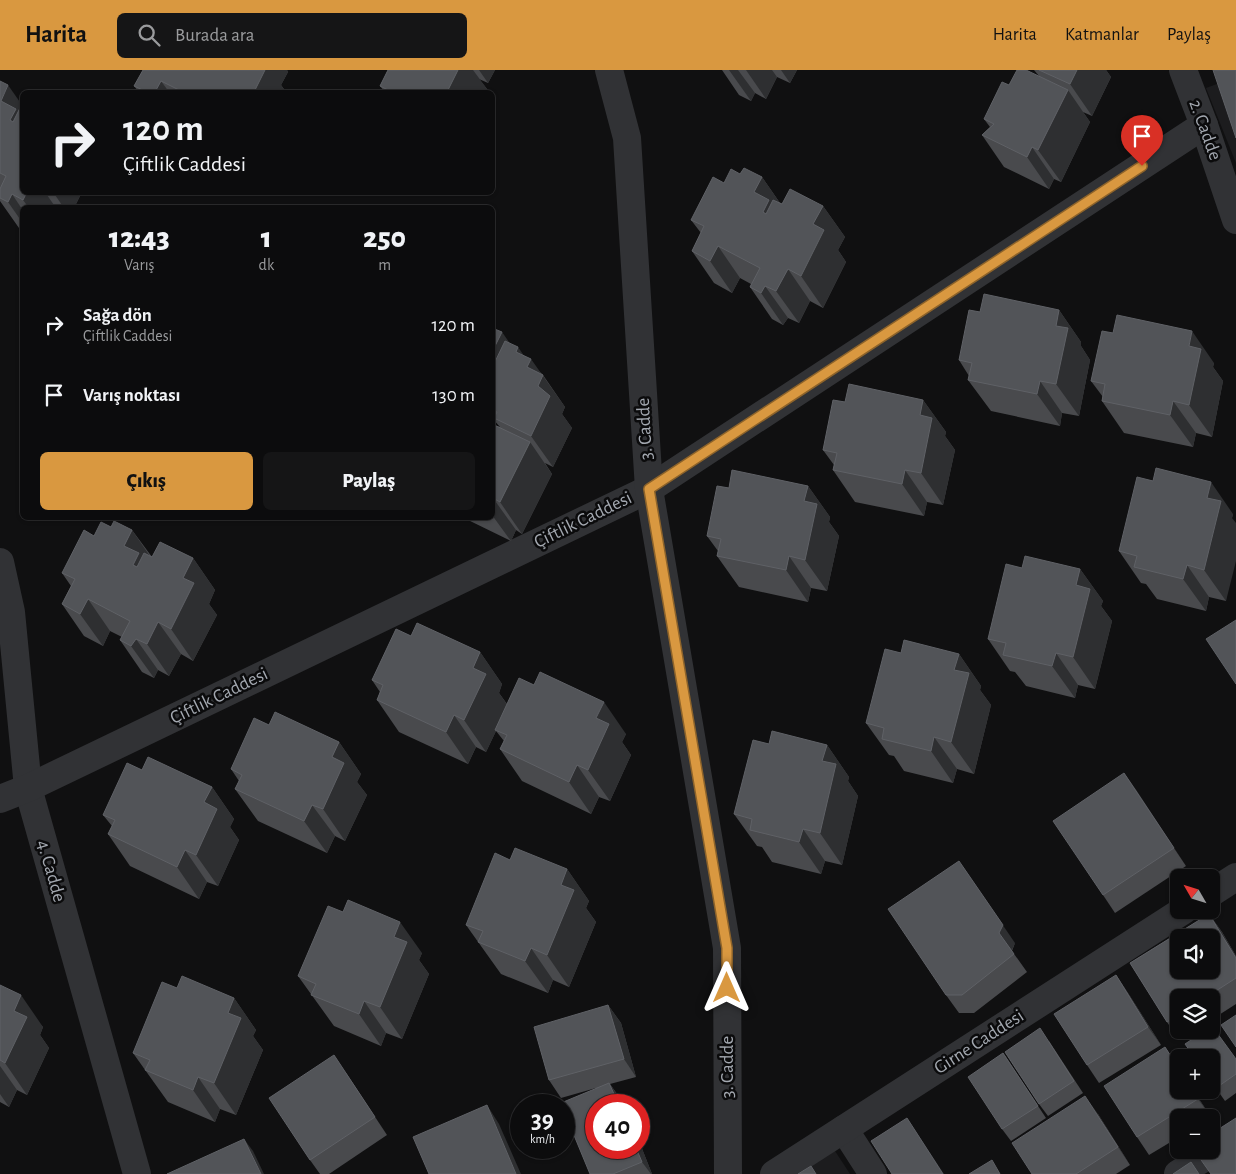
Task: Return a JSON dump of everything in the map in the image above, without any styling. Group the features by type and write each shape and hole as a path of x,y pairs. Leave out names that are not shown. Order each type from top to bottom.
{"street":[{"name":"3. Cadde","path":"609,70 627,138 649,489 727,948 728,1174"},
{"name":"2. Cadde","path":"1183,70 1236,220"},
{"name":"Çiftlik Caddesi","path":"0,799 28,788 649,489 1204,125"},
{"name":"4. Cadde","path":"0,562 11,612 28,788 137,1174"},
{"name":"Girne Caddesi","path":"774,1174 1170,919"},
{"path":"844,1129 873,1174"},
{"path":"1178,1174 1236,1138"}],"shaded area":[{"path":"1236,77 1236,163 1206,88"},
{"path":"835,1151 850,1174 799,1174"}],"building":[{"path":"143,70 265,70 255,90 179,90 161,81 156,90 143,90 134,86"},
{"path":"388,70 458,70 448,90 388,90 380,86"},
{"path":"1017,70 1026,70 1068,90 1038,150 1032,147 1027,157 982,135 994,124 984,119 1002,82 1009,85"},
{"path":"1039,70 1077,70 1070,84"},
{"path":"1213,70 1236,70 1236,138"},
{"path":"0,81 8,85 1,101 16,109 10,120 13,122 20,108 20,195 26,195 23,200 12,194 8,202 0,198 0,189 6,176 0,173"},
{"path":"744,168 762,177 754,192 769,200 763,212 766,214 773,200 782,204 790,189 823,206 813,224 824,230 801,276 788,269 776,291 765,286 761,293 750,287 760,268 718,246 710,261 692,251 704,226 691,220 713,177 724,183 731,169 740,174"},
{"path":"984,294 1059,310 1056,326 1068,328 1056,384 1040,381 1037,394 968,380 972,363 959,360 969,310 980,312"},
{"path":"1117,315 1192,331 1189,346 1201,349 1189,405 1173,401 1170,415 1102,401 1105,384 1091,381 1102,331 1113,333"},
{"path":"495,329 502,332 495,346"},
{"path":"505,341 518,347 516,352 531,359 527,367 543,375 538,386 550,396 531,436 495,418 497,412 495,411 495,362"},
{"path":"849,384 923,400 920,415 932,418 921,473 905,470 902,484 833,470 837,453 823,450 833,400 845,402"},
{"path":"495,425 530,442 500,502 495,499"},
{"path":"1156,468 1211,482 1207,498 1221,501 1204,570 1187,565 1183,579 1134,567 1137,556 1119,551 1137,477 1153,481"},
{"path":"732,470 808,486 804,501 817,504 805,560 789,556 786,570 717,556 721,539 707,536 717,486 729,488"},
{"path":"114,521 132,530 124,546 139,553 133,565 137,567 144,553 152,557 160,542 193,558 183,578 194,583 171,629 158,622 147,644 136,639 131,646 120,640 130,621 88,599 80,614 62,604 75,579 62,573 84,530 94,536 101,522 111,527"},
{"path":"1025,556 1080,569 1076,585 1090,589 1073,657 1056,653 1052,666 1003,655 1006,643 988,639 1006,564 1022,568"},
{"path":"1236,620 1236,684 1206,639"},
{"path":"417,623 480,652 473,668 486,674 464,720 454,715 446,732 377,700 383,685 372,680 396,629 411,636"},
{"path":"904,640 959,654 954,670 969,673 951,742 934,737 931,751 882,739 884,728 866,723 885,649 901,653"},
{"path":"540,672 604,702 596,718 609,724 588,770 577,765 569,782 500,749 507,735 495,730 519,678 534,685"},
{"path":"275,712 339,742 332,757 344,763 323,809 312,805 304,821 235,789 242,775 231,769 254,718 269,725"},
{"path":"772,731 827,745 822,761 836,764 820,833 803,829 799,842 750,830 752,819 734,814 753,740 769,744"},
{"path":"148,757 212,787 204,802 217,809 196,855 185,850 177,867 108,834 115,820 103,815 127,763 142,770"},
{"path":"1124,773 1174,848 1103,895 1053,821"},
{"path":"515,848 567,869 561,885 574,890 547,955 531,948 525,961 478,942 483,931 466,925 495,853 510,860"},
{"path":"959,861 1003,925 999,933 1014,954 962,995 946,995 888,909"},
{"path":"348,900 400,922 394,937 407,942 380,1007 364,1001 359,1014 311,995 316,984 298,976 328,906 343,912"},
{"path":"1201,919 1212,919 1218,929 1185,929"},
{"path":"1220,932 1236,958 1236,978 1219,989 1170,989 1170,1020 1167,1022 1130,963 1170,938 1170,979 1220,979"},
{"path":"1116,975 1148,1027 1087,1065 1054,1014"},
{"path":"182,976 234,998 228,1013 241,1018 214,1083 198,1077 193,1090 145,1070 150,1060 133,1053 162,982 177,988"},
{"path":"0,985 21,995 14,1011 27,1017 5,1063 0,1060"},
{"path":"608,1005 624,1059 549,1080 534,1027"},
{"path":"1236,1015 1236,1047 1221,1025"},
{"path":"1040,1028 1074,1081 1039,1104 1005,1052"},
{"path":"1220,1037 1236,1059 1236,1074 1220,1085 1220,1049 1189,1049 1185,1044 1192,1039 1220,1039"},
{"path":"1165,1047 1170,1055 1170,1099 1198,1099 1182,1109 1170,1109 1170,1116 1137,1137 1104,1086"},
{"path":"1003,1053 1038,1106 1002,1129 968,1077"},
{"path":"334,1055 375,1117 310,1160 269,1098"},
{"path":"609,1083 614,1094 585,1094 585,1159 641,1159 642,1162 613,1174 590,1174 575,1138 575,1097"},
{"path":"1085,1096 1118,1147 1076,1174 1032,1174 1012,1143"},
{"path":"487,1105 516,1174 429,1174 413,1137"},
{"path":"907,1118 943,1174 892,1174 871,1141"},
{"path":"1236,1118 1236,1174 1211,1174 1200,1159 1220,1159 1220,1128"},
{"path":"244,1139 261,1174 167,1174"},
{"path":"992,1160 1000,1174 969,1174"},
{"path":"1191,1162 1199,1174 1173,1174"},
{"path":"811,1166 816,1174 798,1174"}],"route":[{"path":"727,988 727,948 649,489 1142,166"}]}
